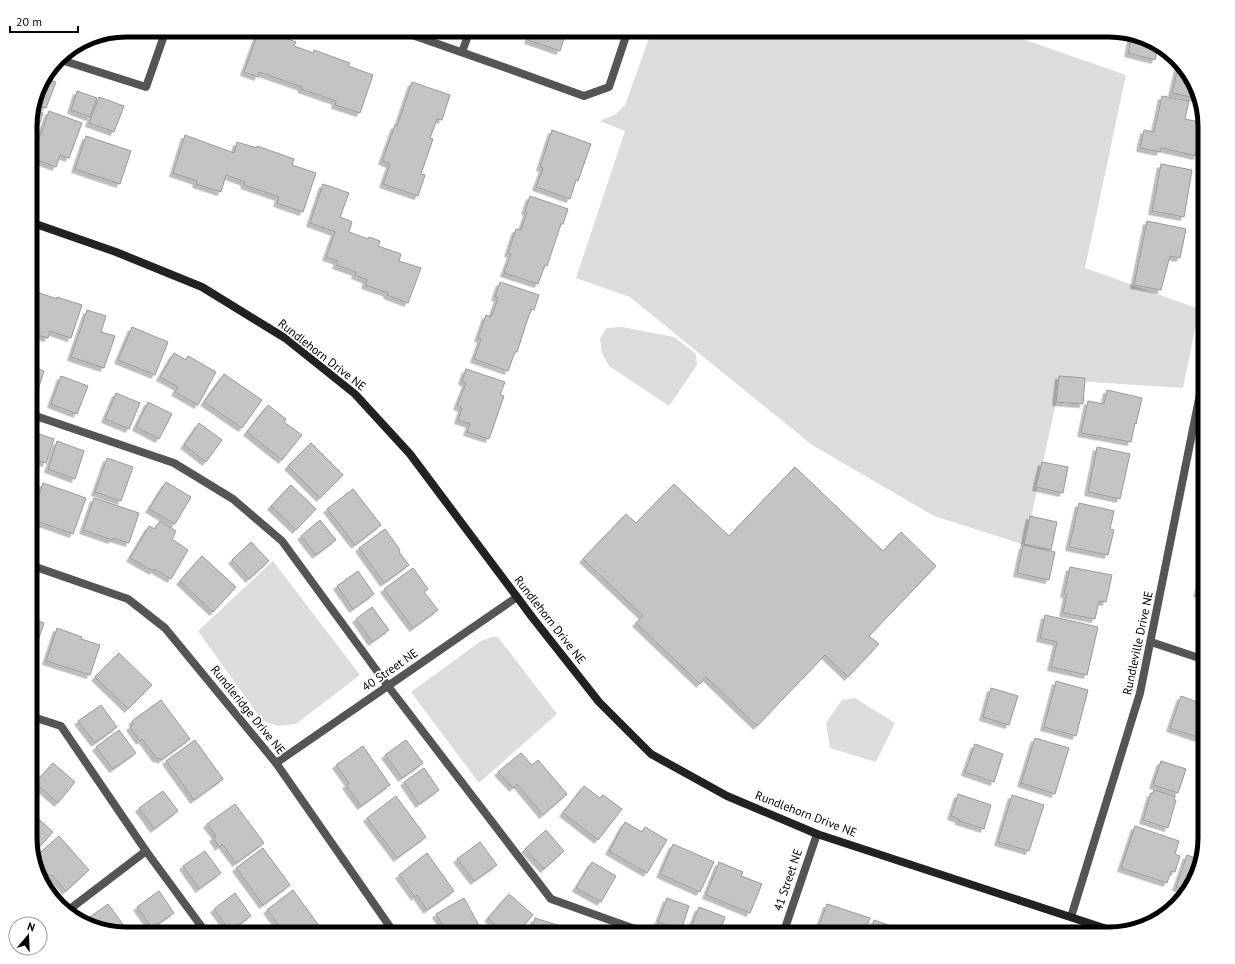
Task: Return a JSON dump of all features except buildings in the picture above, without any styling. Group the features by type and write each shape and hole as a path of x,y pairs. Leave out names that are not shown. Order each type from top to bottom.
{"street":[{"path":"65,61 146,87 164,37"},
{"path":"418,37 584,96 609,87 626,37"},
{"path":"462,52 467,37"},
{"name":"Rundlehorn Drive NE","path":"37,224 116,252 202,287 285,338 355,394 410,454 517,597 599,702 651,754 727,796 817,834 1101,927"},
{"name":"Rundleville Drive NE","path":"1071,917 1140,693 1198,404"},
{"path":"37,416 174,463 233,499 282,541 388,686 551,899 622,927"},
{"name":"Rundleridge Drive NE","path":"37,567 128,599 165,628 276,763 390,927"},
{"name":"40 Street NE","path":"276,763 517,597"},
{"path":"1151,642 1198,658"},
{"path":"37,718 61,726 146,851 203,927"},
{"name":"41 Street NE","path":"785,927 817,834"},
{"path":"71,908 146,851"}],"shaded area":[{"path":"649,37 1017,37 1126,75 1085,268 1198,309 1183,388 1061,380 1025,545 934,516 812,445 630,297 576,278 625,131 600,121 616,114 625,105"},
{"path":"622,327 674,337 696,354 697,365 669,406 609,366 602,353 600,339 606,328"},
{"path":"273,561 360,675 296,724 278,726 262,720 198,631"},
{"path":"491,637 498,637 557,714 479,783 411,692 481,641"},
{"path":"855,698 895,723 876,762 830,748 826,723 842,700"}]}
